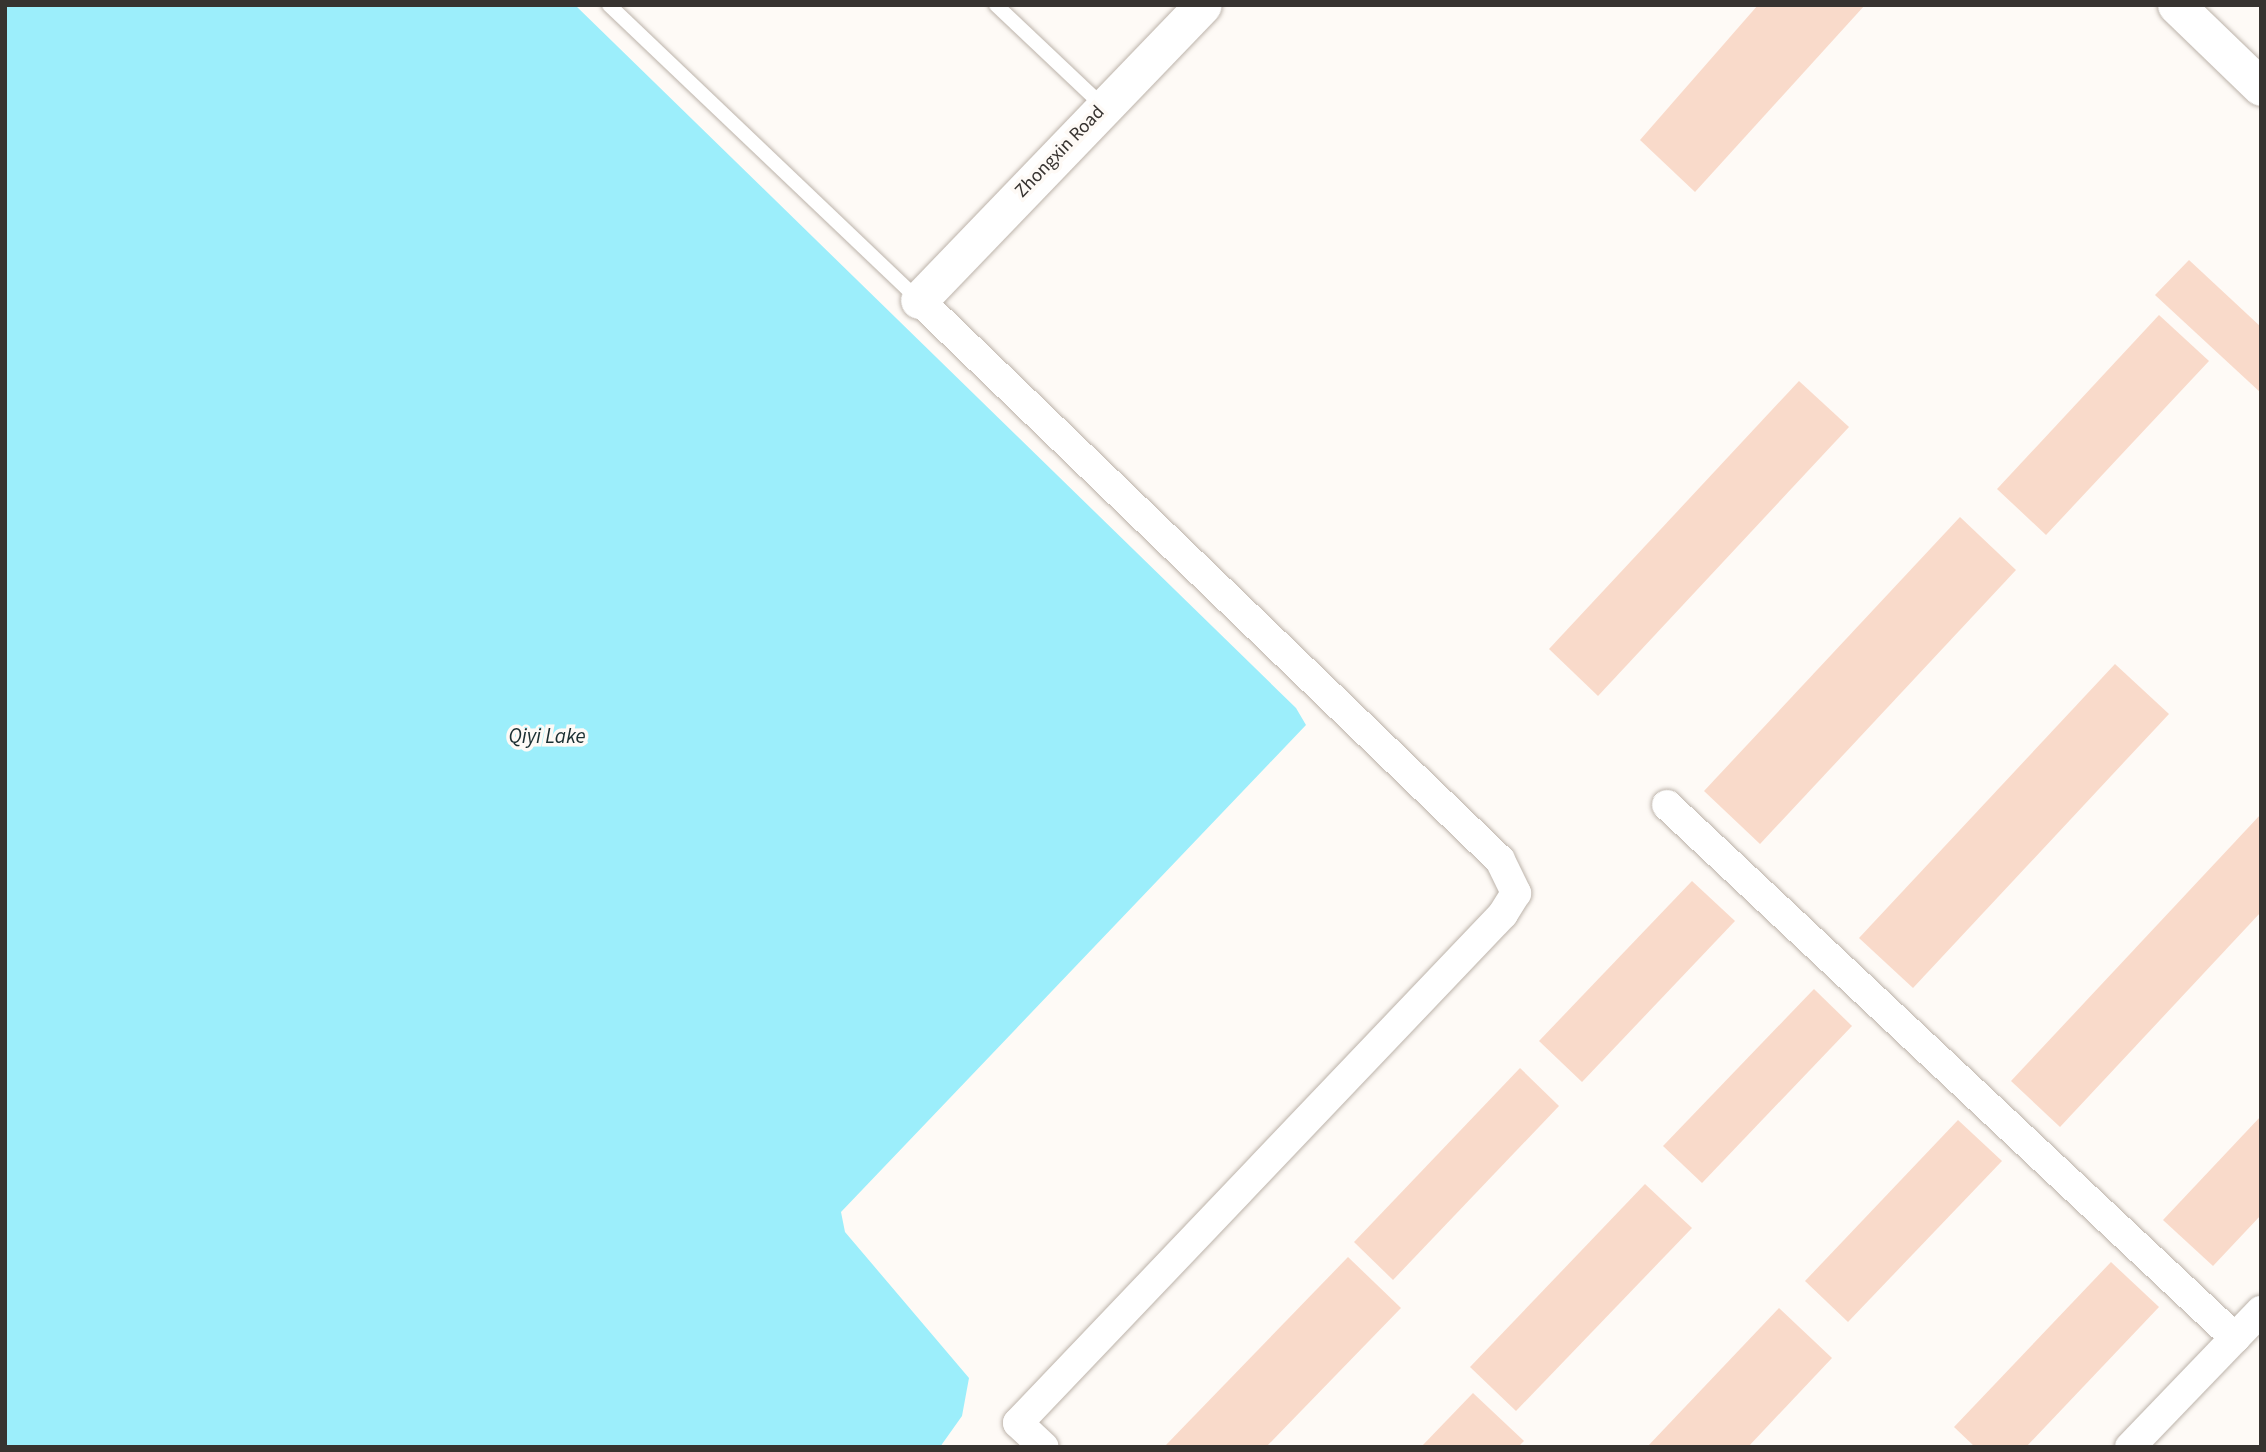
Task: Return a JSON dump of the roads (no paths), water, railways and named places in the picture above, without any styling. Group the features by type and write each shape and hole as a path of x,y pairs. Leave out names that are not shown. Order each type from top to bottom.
{"street":[{"name":"Zhongxin Road","path":"919,300 1203,5"},
{"path":"2176,5 2261,87"},
{"path":"919,300 1500,860 1516,893 1503,915 1018,1423 1044,1447"},
{"path":"1667,805 2235,1338"},
{"path":"2130,1447 2261,1311"}],"lane":[{"path":"608,5 919,300"},
{"path":"996,5 1104,107"}],"water":[{"name":"Qiyi Lake","path":"5,5 575,5 1296,708 1306,725 841,1212 845,1232 969,1378 962,1416 940,1447 5,1447"}]}
